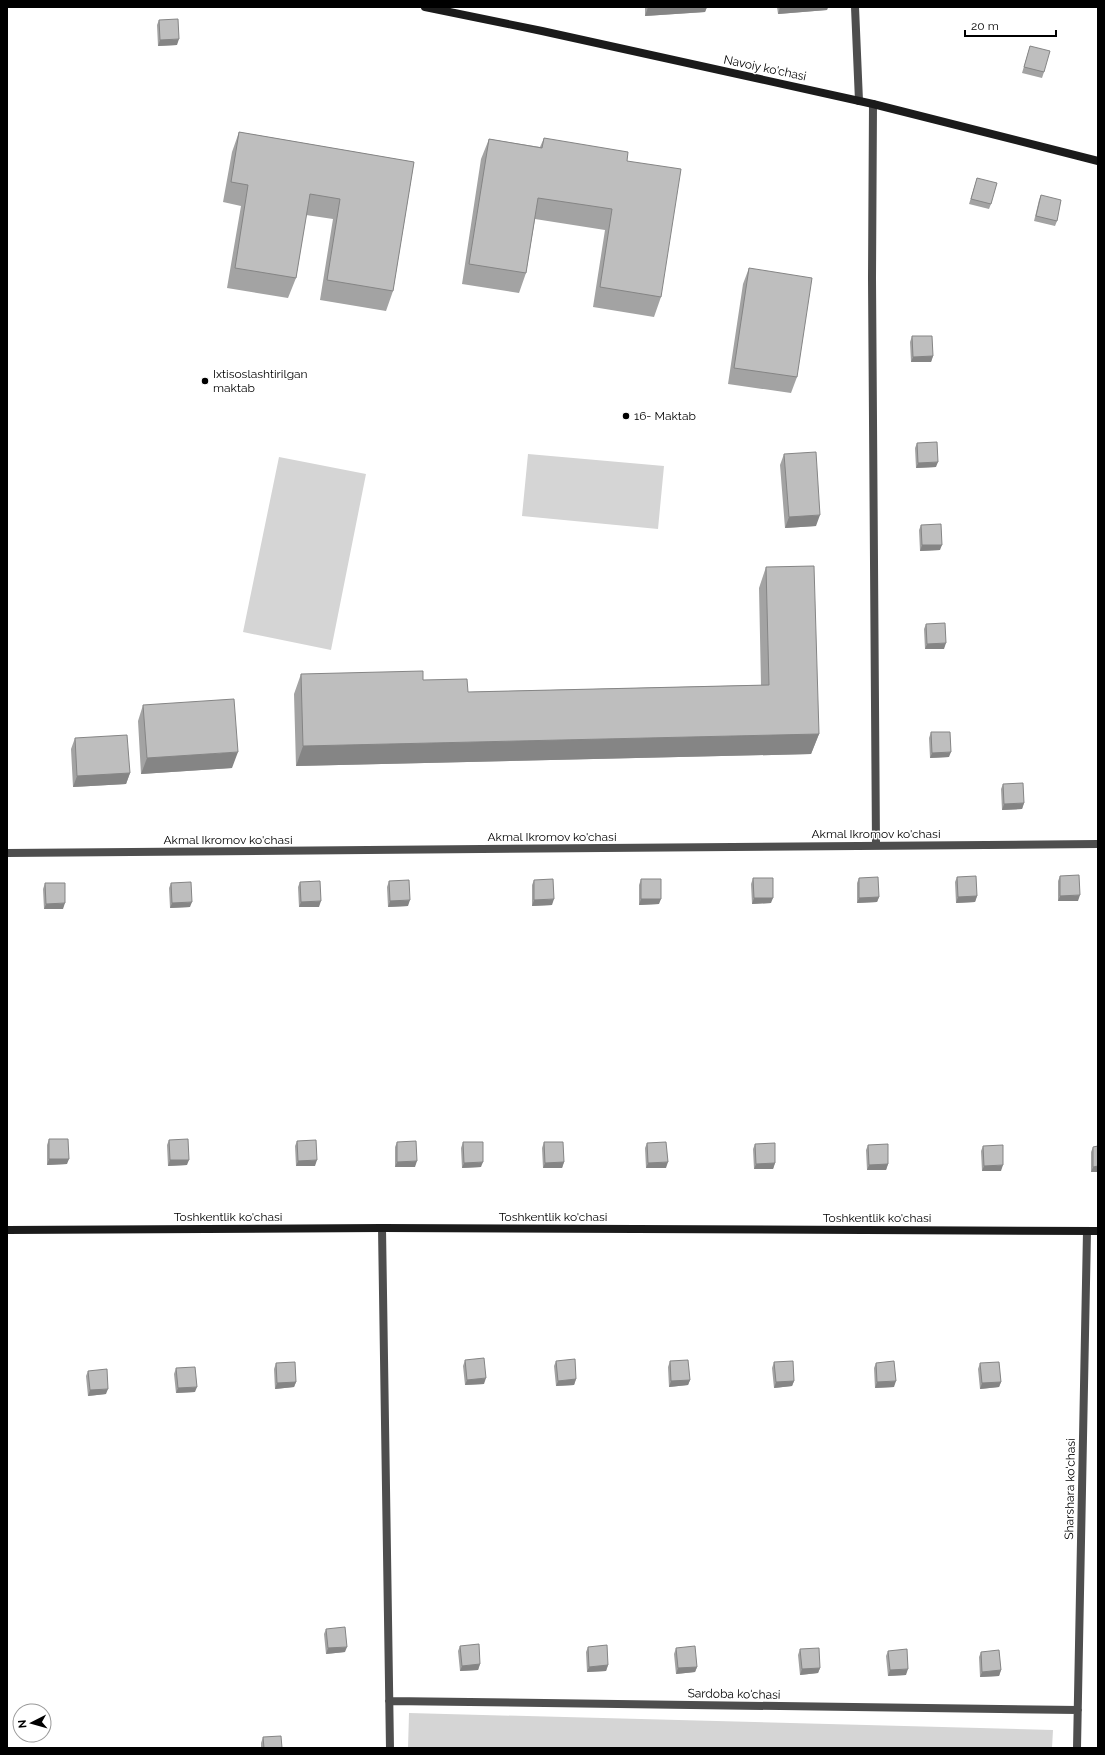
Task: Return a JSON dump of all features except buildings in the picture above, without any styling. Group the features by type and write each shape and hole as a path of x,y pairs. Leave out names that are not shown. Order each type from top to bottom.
{"main road":[{"name":"Navoiy ko'chasi","path":"425,7 542,31 873,104 1098,161"},
{"name":"Toshkentlik ko'chasi","path":"7,1230 382,1228 1098,1231"}],"street":[{"path":"855,7 859,101"},
{"path":"873,104 872,278 876,846"},
{"name":"Akmal Ikromov ko'chasi","path":"7,853 1098,844"},
{"path":"382,1228 390,1748"},
{"name":"Sharshara ko'chasi","path":"1077,1748 1087,1231"},
{"name":"Sardoba ko'chasi","path":"389,1701 1078,1710"}],"shaded area":[{"path":"528,454 664,466 658,529 522,516"},
{"path":"279,457 366,474 331,650 243,632"},
{"path":"409,1713 1053,1730 1052,1748 408,1748"}],"place":[{"name":"Ixtisoslashtirilgan maktab","path":"205,381"},
{"name":"16- Maktab","path":"626,416"}]}
